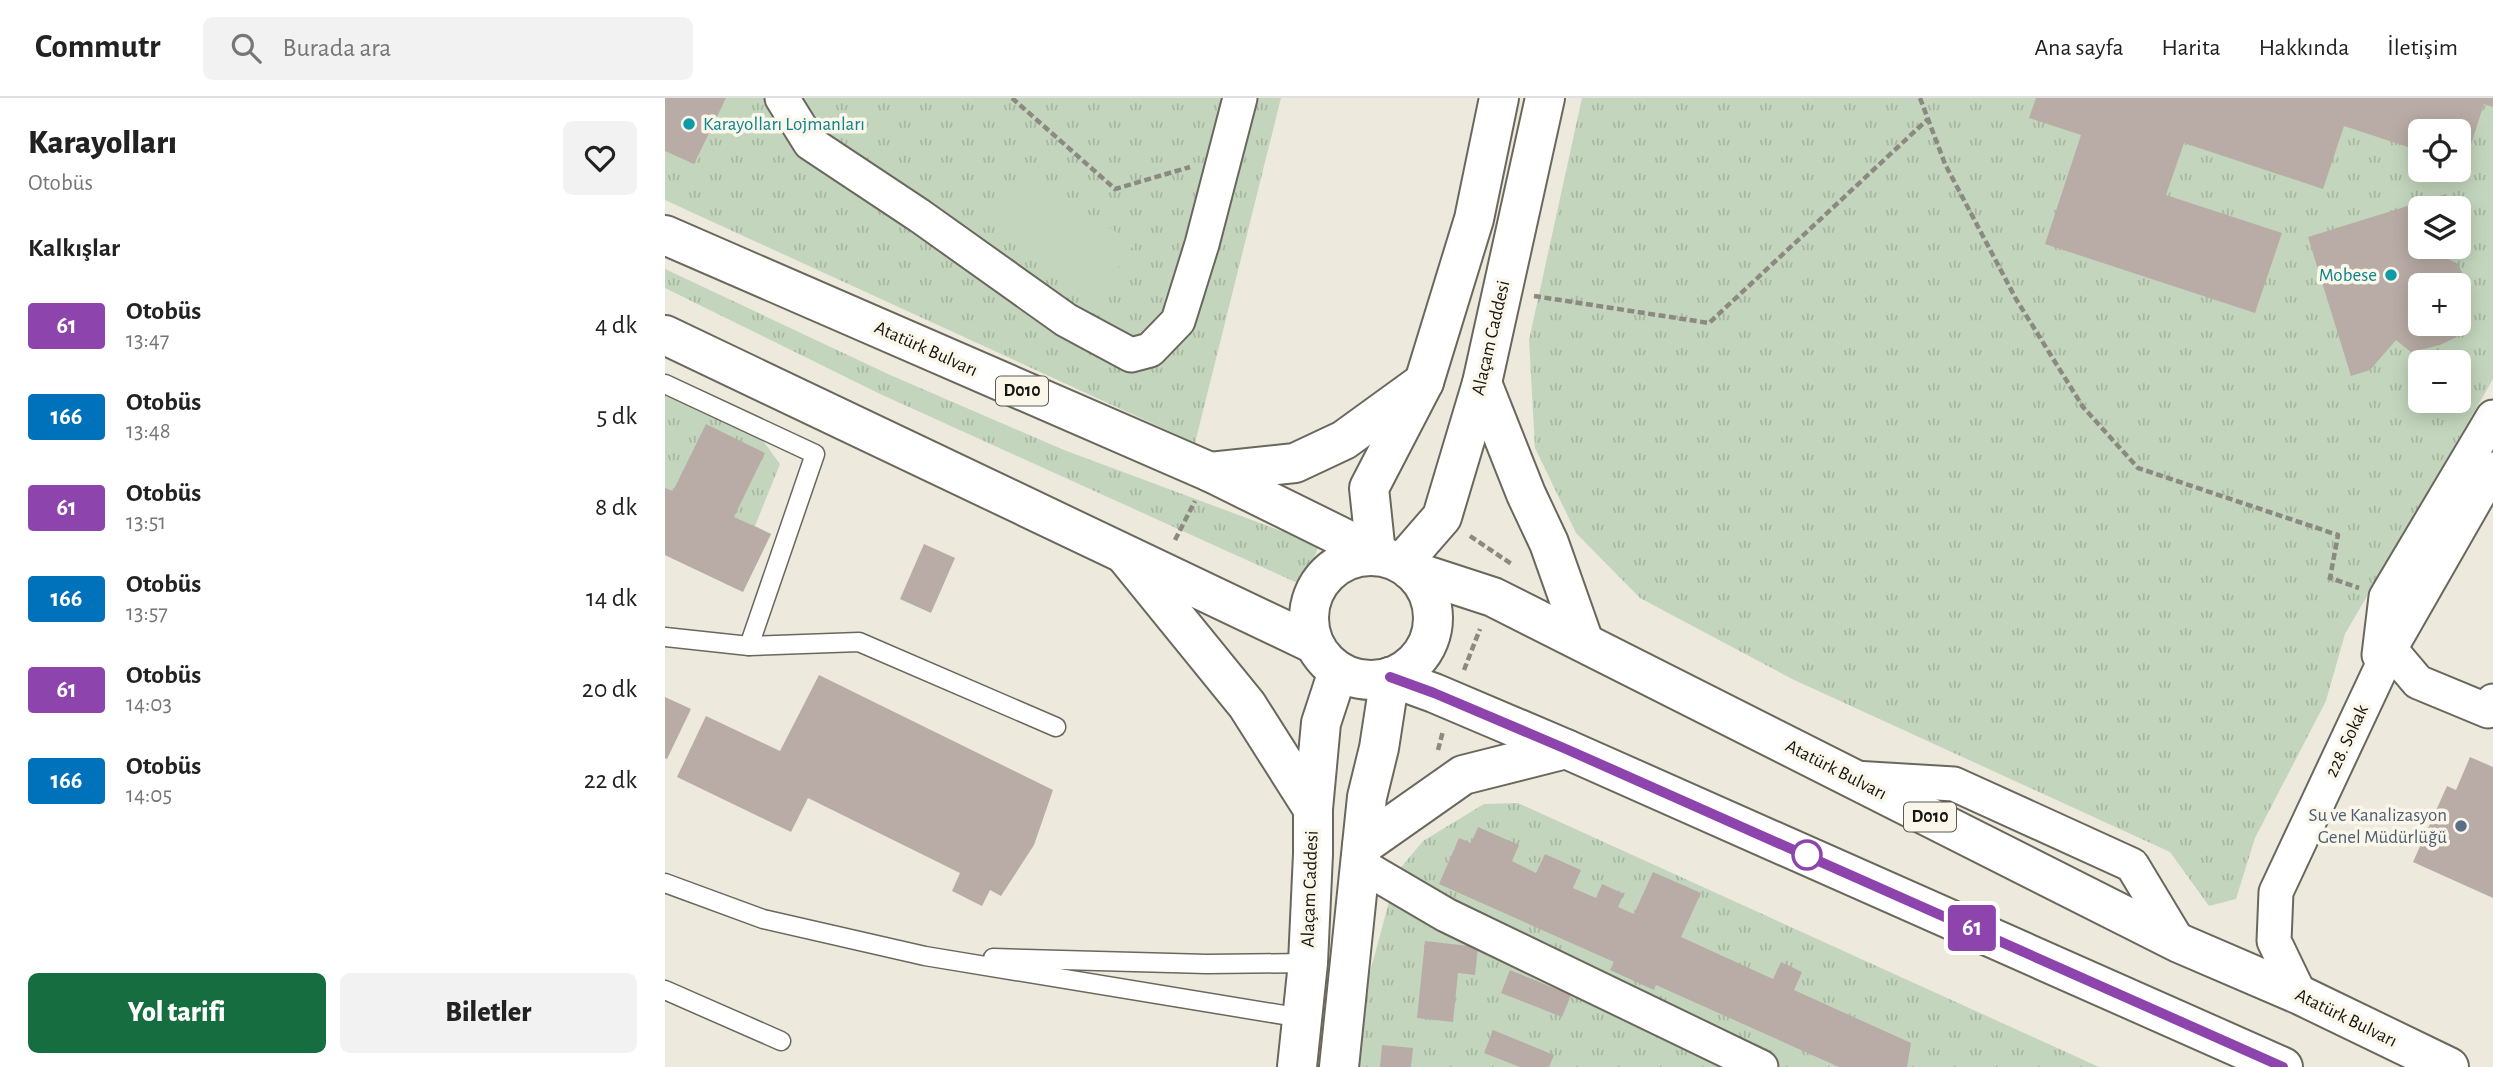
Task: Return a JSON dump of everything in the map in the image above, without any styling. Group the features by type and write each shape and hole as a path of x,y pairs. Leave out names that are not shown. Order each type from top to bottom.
{"main road":[{"path":"665,335 1160,571 1326,657 1354,678 1372,680 1390,677 1407,669 1420,655 1429,639 1433,620 1430,601 1423,584 1396,562 1369,488 1424,382 1474,219 1499,98"},
{"name":"Alaçam Caddesi","path":"1396,562 1442,517 1482,383 1545,98"},
{"name":"Atatürk Bulvarı","path":"665,235 1210,472 1396,562 1493,597 2179,943 2300,995 2449,1067"},
{"path":"1210,472 1296,463 1344,440 1424,382"},
{"path":"1482,383 1526,494 1549,543 1584,642"},
{"path":"1125,555 1247,705 1313,809"},
{"path":"1326,657 1309,626 1309,608 1315,590 1325,575 1340,564 1396,562"},
{"name":"Alaçam Caddesi","path":"1297,1067 1308,963 1313,809 1326,657"},
{"path":"1390,677 1566,749 2283,1067"},
{"path":"1339,1067 1367,797 1379,748 1390,677"},
{"path":"1361,855 1443,788 1463,775 1566,749"},
{"path":"2112,990 2234,1067"}],"street":[{"path":"782,98 810,143 920,216 1066,320 1131,355 1150,350 1178,321 1202,244 1240,98"},
{"name":"228. Sokak","path":"2376,682 2386,597 2493,417"},
{"name":"228. Sokak","path":"2300,995 2274,941 2276,892 2390,649 2493,470"},
{"path":"2390,649 2418,682 2487,712 2493,701"},
{"path":"1361,855 1446,915 1761,1067"}],"lane":[{"path":"665,384 814,454 749,646"},
{"path":"665,637 749,646 859,642 1056,727"},
{"path":"665,883 763,919 925,956 1302,1018"},
{"path":"925,956 1207,964 1308,963"},
{"path":"665,990 781,1041"}],"path":[{"path":"1012,98 1115,189 1225,157"},
{"path":"1920,98 1945,164 2016,299 2083,407 2138,468 2338,535 2330,578 2386,597"},
{"path":"1502,290 1709,323 1928,120"},
{"path":"1160,571 1210,472"},
{"path":"1443,788 1431,771 1453,701 1493,597 1513,565 1549,543"}],"green space":[{"path":"665,98 1281,98 1195,443 665,200"},
{"path":"1582,98 2493,98 2493,379 2345,634 2326,701 2255,838 2236,899 2209,906 2170,852 1792,679 1640,598 1576,533 1535,448 1529,340"},
{"path":"1026,173 1134,244 1100,296 991,224"},
{"path":"665,269 888,374 1064,450 1319,545 1304,586 878,393 665,288"},
{"path":"665,392 761,438 780,464 755,526 771,534 743,592 665,555"},
{"path":"1518,803 2099,1067 1357,1067 1363,998 1397,872 1423,841 1484,804"}],"building":[{"name":"Karayolları Lojmanları","path":"665,98 726,98 694,164 665,151"},
{"path":"2036,98 2493,98 2493,107 2484,104 2471,144 2471,119 2408,119 2408,147 2344,126 2323,189 2184,143 2166,195 2282,233 2255,313 2045,244 2081,135 2029,118"},
{"name":"Mobese","path":"2408,206 2408,259 2448,259 2458,264 2462,273 2408,273 2408,336 2458,336 2440,345 2419,350 2408,350 2396,340 2370,370 2351,376 2308,237"},
{"path":"706,424 765,453 734,517 771,534 743,592 665,555 665,488 673,491"},
{"path":"924,544 955,558 931,613 900,599"},
{"path":"819,675 1053,790 1034,845 1001,896 990,890 982,906 952,891 960,873 808,798 791,832 677,777 706,716 780,751"},
{"path":"665,697 691,709 667,759 665,758"},
{"name":"Su ve Kanalizasyon Genel Müdürlüğü","path":"2470,757 2493,767 2493,898 2413,862 2447,786 2456,790"},
{"path":"1478,827 1519,845 1512,861 1536,873 1545,854 1581,870 1573,888 1596,898 1602,884 1624,894 1618,907 1634,914 1653,872 1701,893 1681,937 1773,979 1781,962 1802,972 1794,990 1911,1043 1907,1067 1839,1067 1656,985 1654,990 1610,970 1614,962 1439,884 1459,838 1471,843"},
{"path":"1425,941 1478,947 1475,975 1458,973 1453,1022 1417,1018"},
{"path":"1510,970 1571,995 1562,1017 1501,993"},
{"path":"1493,1030 1554,1055 1549,1067 1520,1067 1484,1053"},
{"path":"1382,1045 1413,1048 1411,1067 1380,1067"}],"bus line":[{"name":"61","path":"1390,677 1566,749 2283,1067"}],"place":[{"name":"Karayolları Lojmanları","path":"689,124"},
{"name":"Mobese","path":"2391,275"},
{"name":"Su ve Kanalizasyon Genel Müdürlüğü","path":"2461,826"}]}
